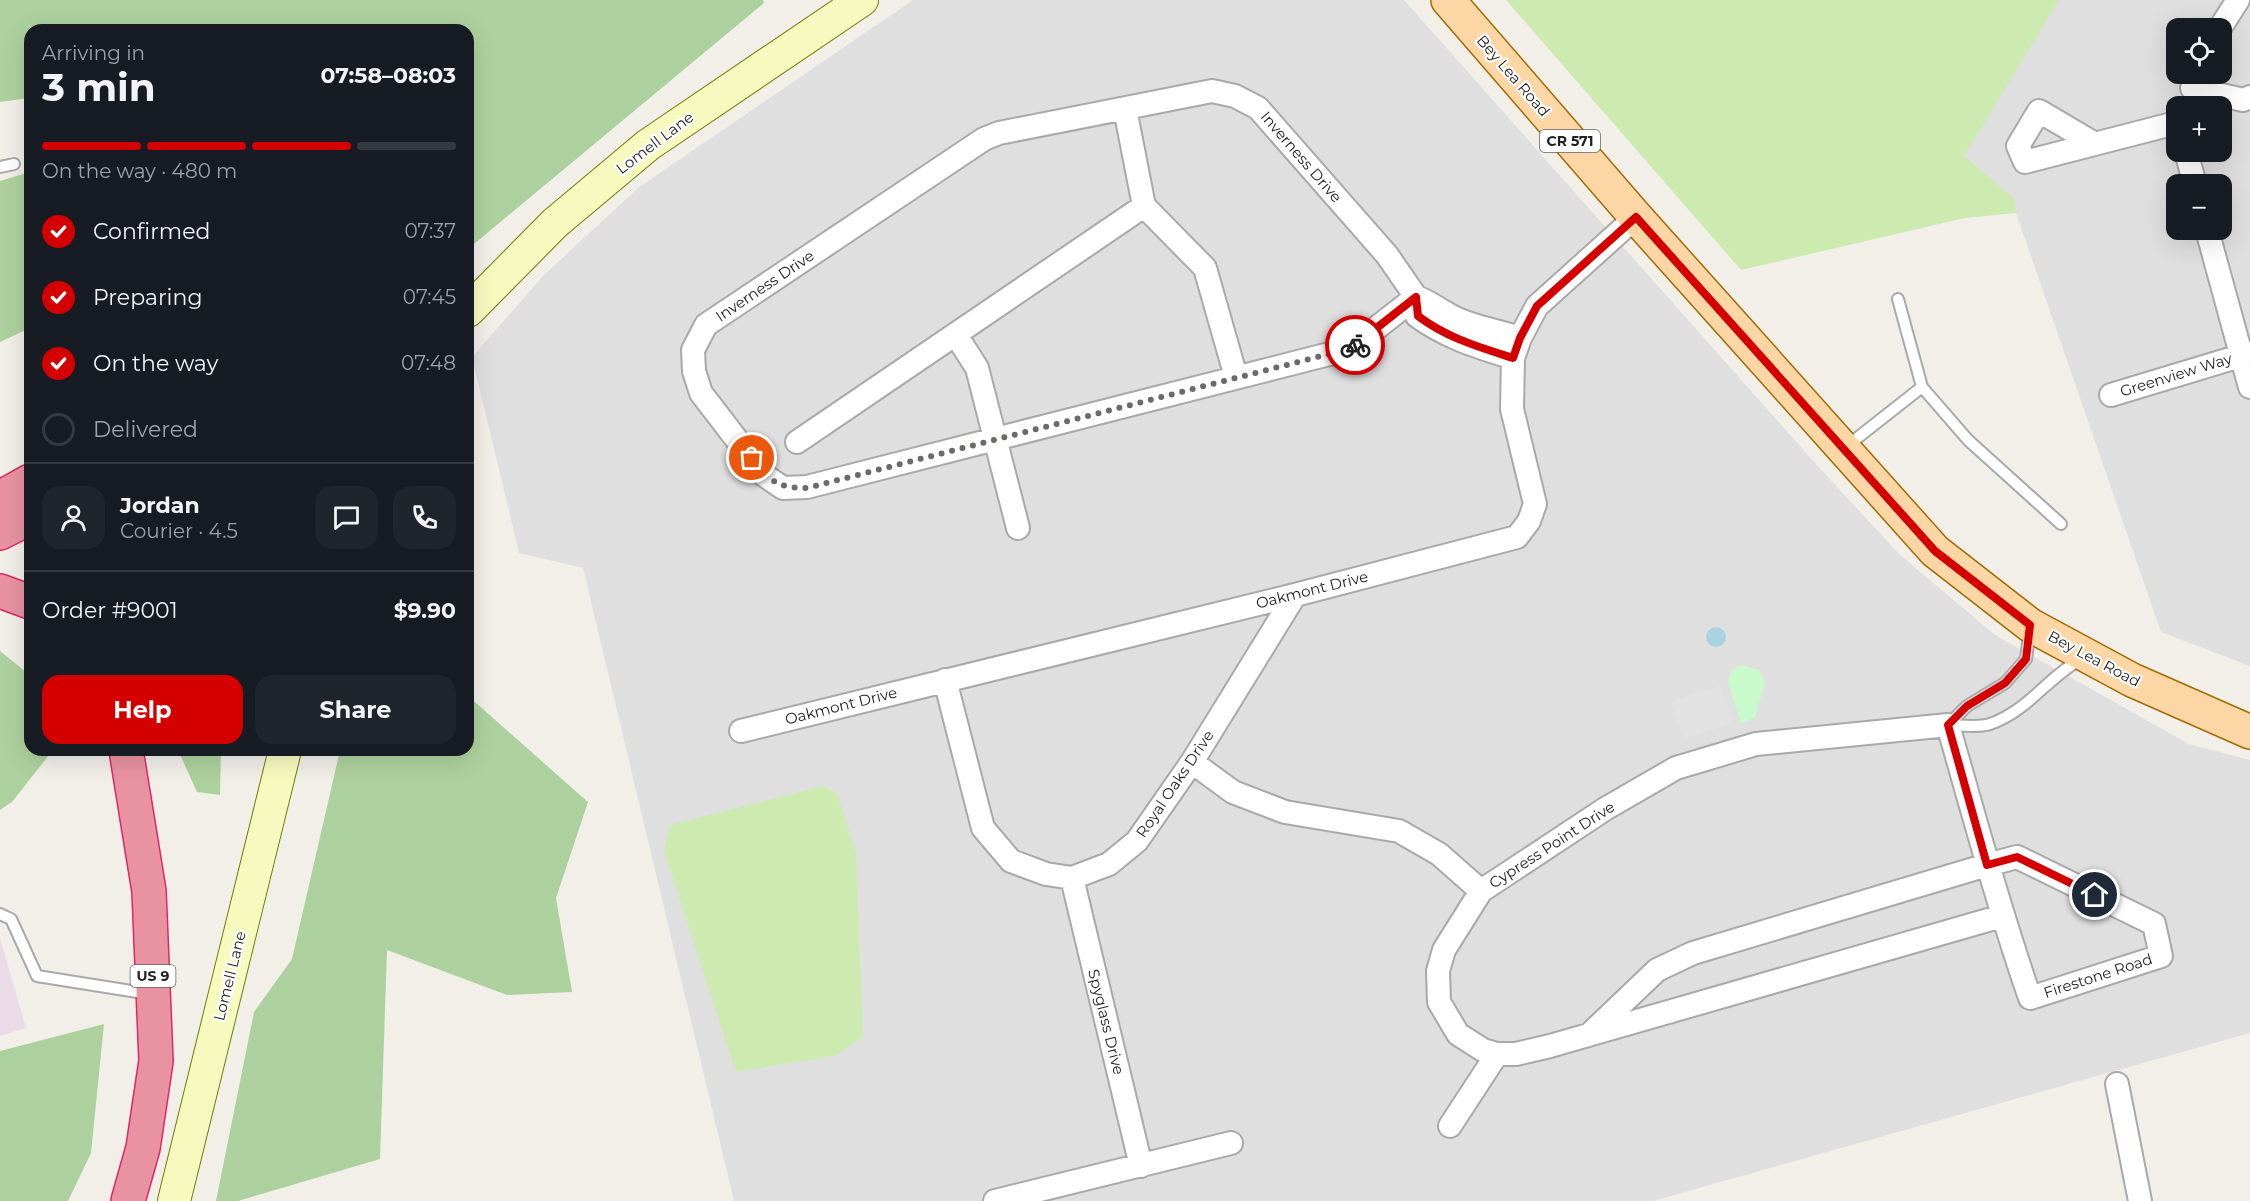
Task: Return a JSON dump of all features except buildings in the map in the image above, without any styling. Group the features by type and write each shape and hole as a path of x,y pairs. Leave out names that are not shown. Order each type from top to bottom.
{"highway":[{"path":"0,498 24,484"},
{"path":"0,533 24,521"},
{"path":"0,591 24,600"},
{"name":"US 9","path":"127,756 149,891 156,1061 143,1148 128,1201"}],"main road":[{"name":"Bey Lea Road","path":"1448,0 1636,217 1935,551 2030,625 2086,657 2213,718 2250,732"}],"street":[{"name":"Lomell Lane","path":"474,304 555,223 648,145 862,0"},
{"path":"2226,18 2238,0"},
{"path":"2192,89 2243,100 2250,98"},
{"name":"Inverness Drive","path":"1416,297 1356,344 1337,352 807,488 783,488 764,474 701,393 694,371 693,350 706,325 984,139 999,133 1212,92 1235,96 1258,108 1387,255 1416,297 1431,302 1446,313 1516,348"},
{"path":"1125,109 1144,206 1205,268 1236,377"},
{"path":"2095,144 2166,126"},
{"path":"797,442 1144,206"},
{"name":"Oakmont Drive","path":"741,731 1294,595 1517,537 1529,521 1535,504 1512,409 1516,348 1537,306 1636,217"},
{"name":"Greenview Way","path":"2210,240 2246,354 2250,387"},
{"path":"956,335 977,368 1018,528"},
{"name":"Greenview Way","path":"2111,395 2246,354"},
{"name":"Royal Oaks Drive","path":"1072,878 1109,864 1137,840 1192,762 1294,595"},
{"path":"945,680 983,828 1011,861 1046,874 1072,878"},
{"name":"Firestone Road","path":"1590,1034 1657,970 1693,953 1987,865 2017,857 2154,924 2161,956 2030,998 2002,916 1987,865 1948,725"},
{"name":"Cypress Point Drive","path":"1948,725 1756,744 1676,768 1605,809 1481,891 1444,950 1438,970 1439,1002 1458,1034 1472,1045 1497,1054 1516,1054 2002,916"},
{"name":"Lomell Lane","path":"174,1201 284,756"},
{"path":"1192,762 1233,792 1285,812 1399,831 1439,854 1481,891"},
{"name":"Spyglass Drive","path":"1072,878 1141,1166"},
{"path":"1450,1126 1497,1054"},
{"path":"2116,1084 2140,1201"},
{"path":"995,1201 1231,1143"}],"lane":[{"path":"0,167 14,164"},
{"path":"1898,299 1922,387 1968,440 2061,524"},
{"path":"1842,449 1922,387"},
{"path":"1948,725 1967,706 2005,683 2026,659 2030,625"},
{"path":"1948,725 1988,725 2007,716 2025,707 2054,678 2086,657"},
{"path":"0,914 10,919 37,976 154,995"}],"shaded area":[{"path":"913,0 1404,0 1815,463 1899,554 1995,635 2189,744 2250,760 2250,1033 1653,1201 734,1201 583,568 519,553 474,365 474,355 543,276 638,188"},
{"path":"2038,0 2250,0 2250,666 2161,632 2016,213 1943,158"},
{"path":"1721,686 1733,723 1683,739 1671,701"},
{"path":"0,938 26,1028 0,1036"}],"green space":[{"path":"0,0 763,0 764,3 474,244 474,24 24,24 24,99 0,102"},
{"path":"1506,0 2059,0 1964,156 2015,199 2016,213 1965,218 1741,270"},
{"path":"24,174 24,331 0,342 0,181"},
{"path":"0,651 24,670 24,756 48,756 12,802 0,810"},
{"path":"1741,665 1759,670 1765,683 1755,717 1741,724 1728,682 1732,670"},
{"path":"474,701 588,802 556,898 572,992 507,995 387,950 380,1159 238,1201 216,1201 254,1012 292,959 339,756 474,756"},
{"path":"181,756 221,756 220,795 197,792"},
{"path":"823,786 837,794 856,852 863,1037 835,1056 736,1072 664,851 670,825"},
{"path":"104,1024 91,1153 68,1201 0,1201 0,1051"}],"water":[{"path":"1712,627 1720,627 1726,633 1726,641 1720,647 1712,647 1706,641 1706,633"}],"way so far":[{"path":"752,458 764,474 783,488 807,488 1337,352 1355,345"}],"route":[{"path":"1355,345 1416,297 1418,316 1435,329 1457,340 1513,358 1520,338 1537,306 1636,217 1935,551 2030,625 2026,659 2005,683 1967,706 1948,725 1987,865 2017,857 2095,895"}]}
